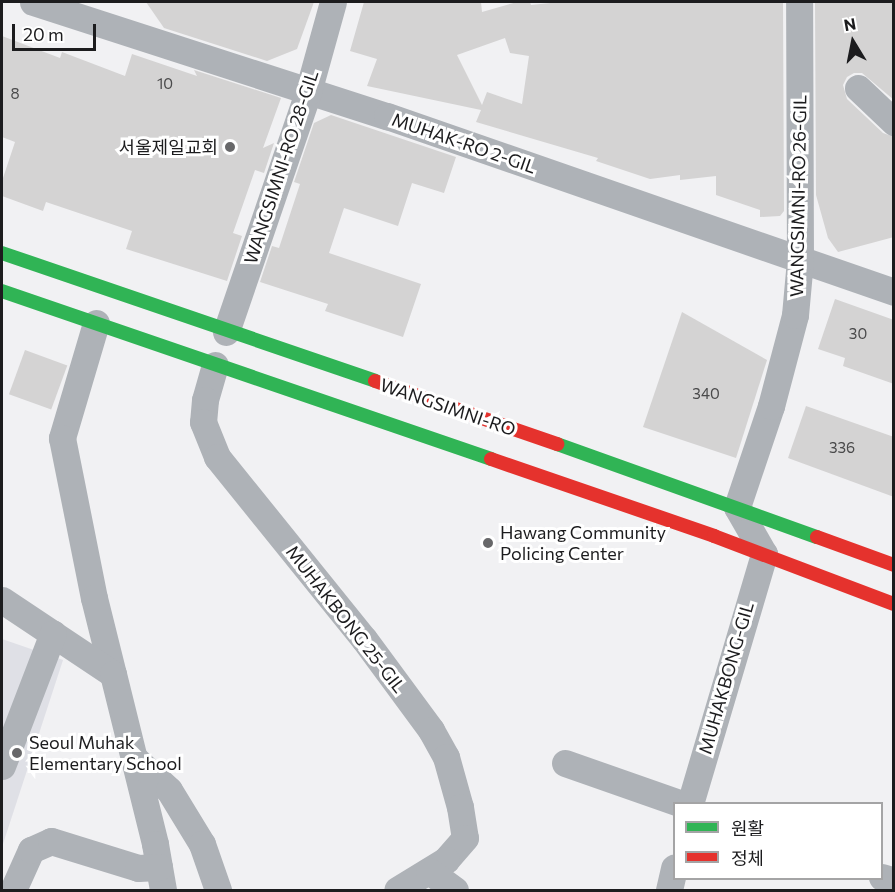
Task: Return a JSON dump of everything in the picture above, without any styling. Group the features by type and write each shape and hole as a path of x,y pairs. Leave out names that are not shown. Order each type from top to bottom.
{"main road":[{"name":"WANGSIMNI-RO","path":"2,253 737,507 894,565"},
{"name":"WANGSIMNI-RO","path":"2,291 764,554 894,604"}],"street":[{"name":"WANGSIMNI-RO 28-GIL","path":"226,332 308,92 333,2"},
{"name":"WANGSIMNI-RO 26-GIL","path":"737,507 771,406 795,315 800,260 799,2"},
{"name":"MUHAK-RO 2-GIL","path":"44,4 408,123 800,260 890,288"},
{"path":"858,88 894,122"},
{"path":"96,323 62,438 94,598 134,758 161,879"},
{"name":"MUHAKBONG 25-GIL","path":"215,365 205,400 203,422 218,457 364,639 431,730 446,757 460,807 465,838 446,860 397,891"},
{"path":"737,507 764,554"},
{"name":"MUHAKBONG-GIL","path":"691,802 764,554"},
{"path":"2,600 113,674"},
{"path":"2,766 53,633"},
{"path":"134,758 169,790 202,844 218,891"},
{"path":"565,763 676,802"},
{"path":"14,891 31,850 51,842 138,868 161,879"},
{"path":"429,871 455,891"},
{"path":"669,891 673,876"}],"shaded area":[{"name":"Seoul Muhak Elementary School","path":"2,639 63,660 2,847"}],"building":[{"path":"146,2 314,2 297,49 267,61 164,28"},
{"path":"364,2 481,2 482,12 517,2 530,2 531,5 560,2 783,2 784,211 780,216 760,217 760,210 716,195 716,176 680,180 680,175 650,179 596,161 598,158 476,122 481,110 367,86 377,59 350,51","holes":["505,38 510,53 529,56 522,104 487,92 482,105 457,55"]},
{"path":"815,2 894,2 894,100 862,73 854,73 847,77 843,85 847,99 883,133 894,137 894,237 838,252 828,238 816,195"},
{"path":"2,36 60,58 62,52 125,76 132,54 197,76 194,70 281,98 263,148 274,143 264,173 255,170 233,233 242,236 227,281 126,249 132,231 46,202 43,211 2,196 2,181 15,142 2,137"},
{"path":"331,115 456,157 444,193 412,183 398,226 344,208 329,253 421,284 403,337 325,311 328,304 260,282 272,246 279,248 300,184 294,182 314,123"},
{"path":"835,299 894,320 894,384 843,366 845,358 818,349"},
{"path":"682,312 767,360 736,458 643,427"},
{"path":"25,350 67,365 51,410 9,394"},
{"path":"806,406 894,437 894,497 788,458"}],"traffic: fast":[{"path":"2,253 375,381"},
{"path":"2,291 491,459"},
{"path":"557,444 817,537"}],"traffic: jam":[{"path":"375,381 557,444"},
{"path":"491,459 714,536 894,604"},
{"path":"817,537 894,565"}],"place":[{"name":"서울제일교회","path":"230,147"},
{"name":"Hawang Community Policing Center","path":"488,543"},
{"name":"Seoul Muhak Elementary School","path":"17,753"}]}
